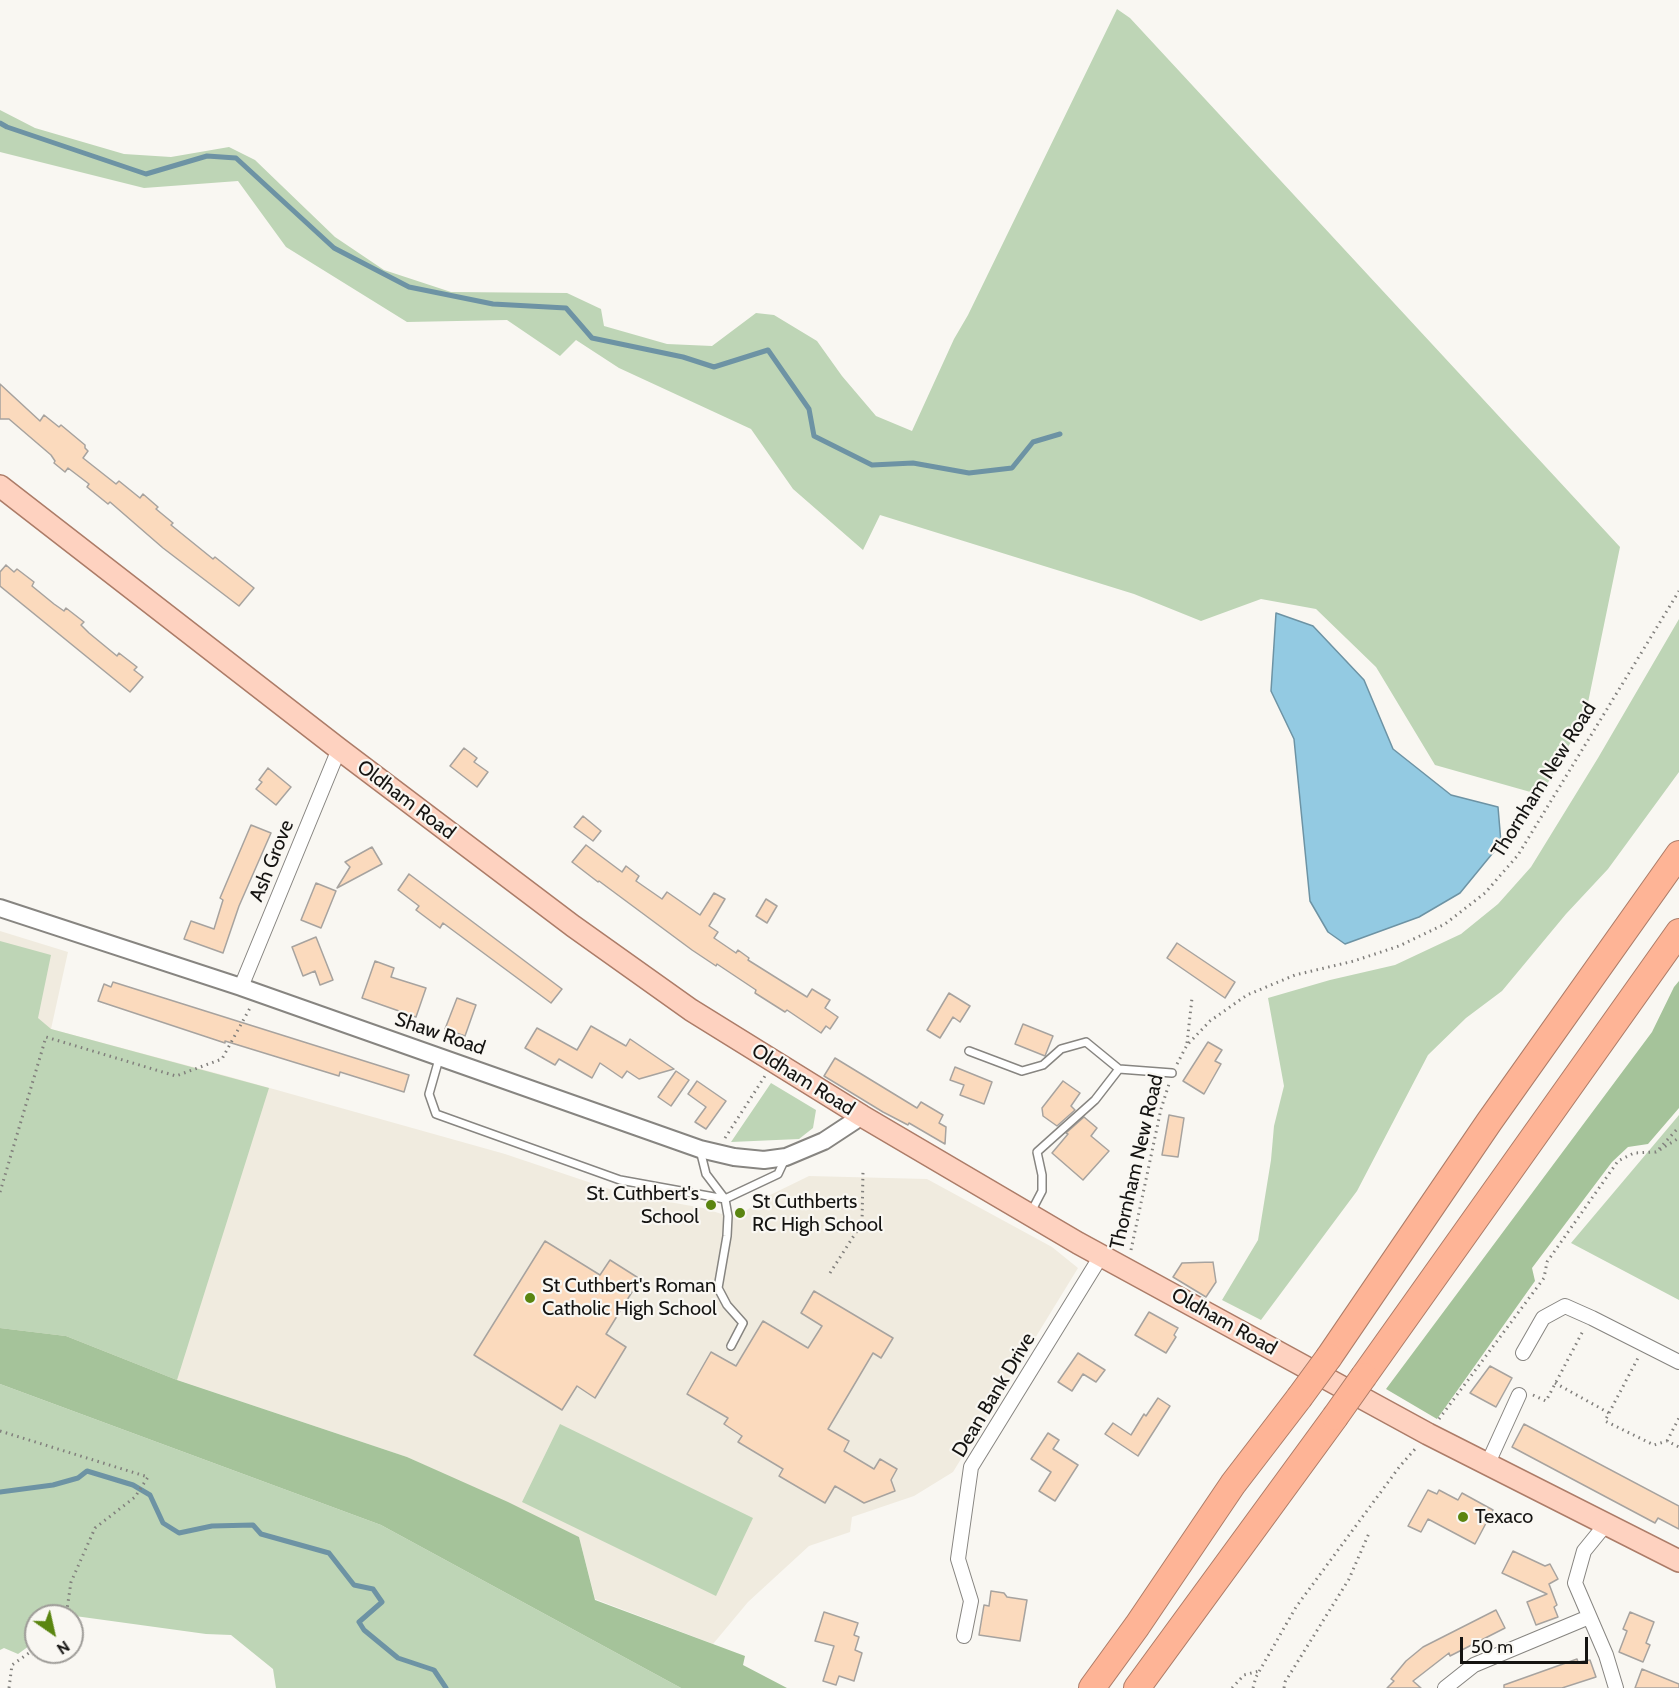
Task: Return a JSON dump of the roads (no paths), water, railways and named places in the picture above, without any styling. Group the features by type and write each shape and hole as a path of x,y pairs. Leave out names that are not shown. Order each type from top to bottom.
{"highway":[{"path":"1092,1688 1233,1484 1329,1357 1489,1122 1679,854"},
{"path":"1137,1688 1335,1417 1679,933"}],"main road":[{"name":"Oldham Road","path":"0,486 573,926 691,1010 862,1116 1101,1256 1428,1434 1679,1561"}],"street":[{"name":"Ash Grove","path":"249,990 339,748"},
{"name":"Shaw Road","path":"0,908 249,990 708,1151 764,1160 786,1156 824,1141 862,1116"},
{"name":"Dean Bank Drive","path":"964,1636 971,1601 958,1559 971,1467 1101,1256"},
{"path":"1523,1353 1543,1318 1565,1306 1679,1362"},
{"path":"1488,1463 1519,1395"},
{"path":"1606,1524 1584,1551 1575,1583 1606,1654 1616,1688"},
{"path":"1445,1688 1474,1665 1589,1617"}],"lane":[{"path":"969,1051 1022,1071 1043,1065 1061,1049 1086,1042 1119,1069 1172,1073"},
{"path":"440,1056 429,1094 436,1114 620,1180 725,1199 778,1174 786,1156"},
{"path":"1030,1214 1042,1191 1042,1175 1037,1152 1095,1100 1119,1069"},
{"path":"708,1151 706,1174 725,1199 728,1216 718,1288 727,1305 743,1323 731,1346"}],"water":[{"path":"1276,613 1313,626 1364,680 1393,749 1451,795 1498,807 1501,843 1460,893 1419,917 1345,944 1328,932 1310,901 1294,739 1271,691"}],"waterway":[{"path":"0,123 146,174 207,156 236,158 334,248 409,287 493,304 566,308 592,338 683,357 714,367 768,350 809,409 814,436 872,465 913,463 969,473 1012,468 1033,442 1060,434"},
{"path":"0,1492 53,1485 78,1478 87,1471 133,1485 150,1495 163,1523 179,1533 212,1526 253,1525 261,1534 329,1553 354,1585 373,1589 382,1602 359,1622 364,1630 398,1658 434,1670 446,1688"}],"place":[{"name":"St. Cuthbert's School","path":"711,1205"},
{"name":"St Cuthberts RC High School","path":"740,1213"},
{"name":"St Cuthbert's Roman Catholic High School","path":"530,1298"},
{"name":"Texaco","path":"1463,1517"}]}
